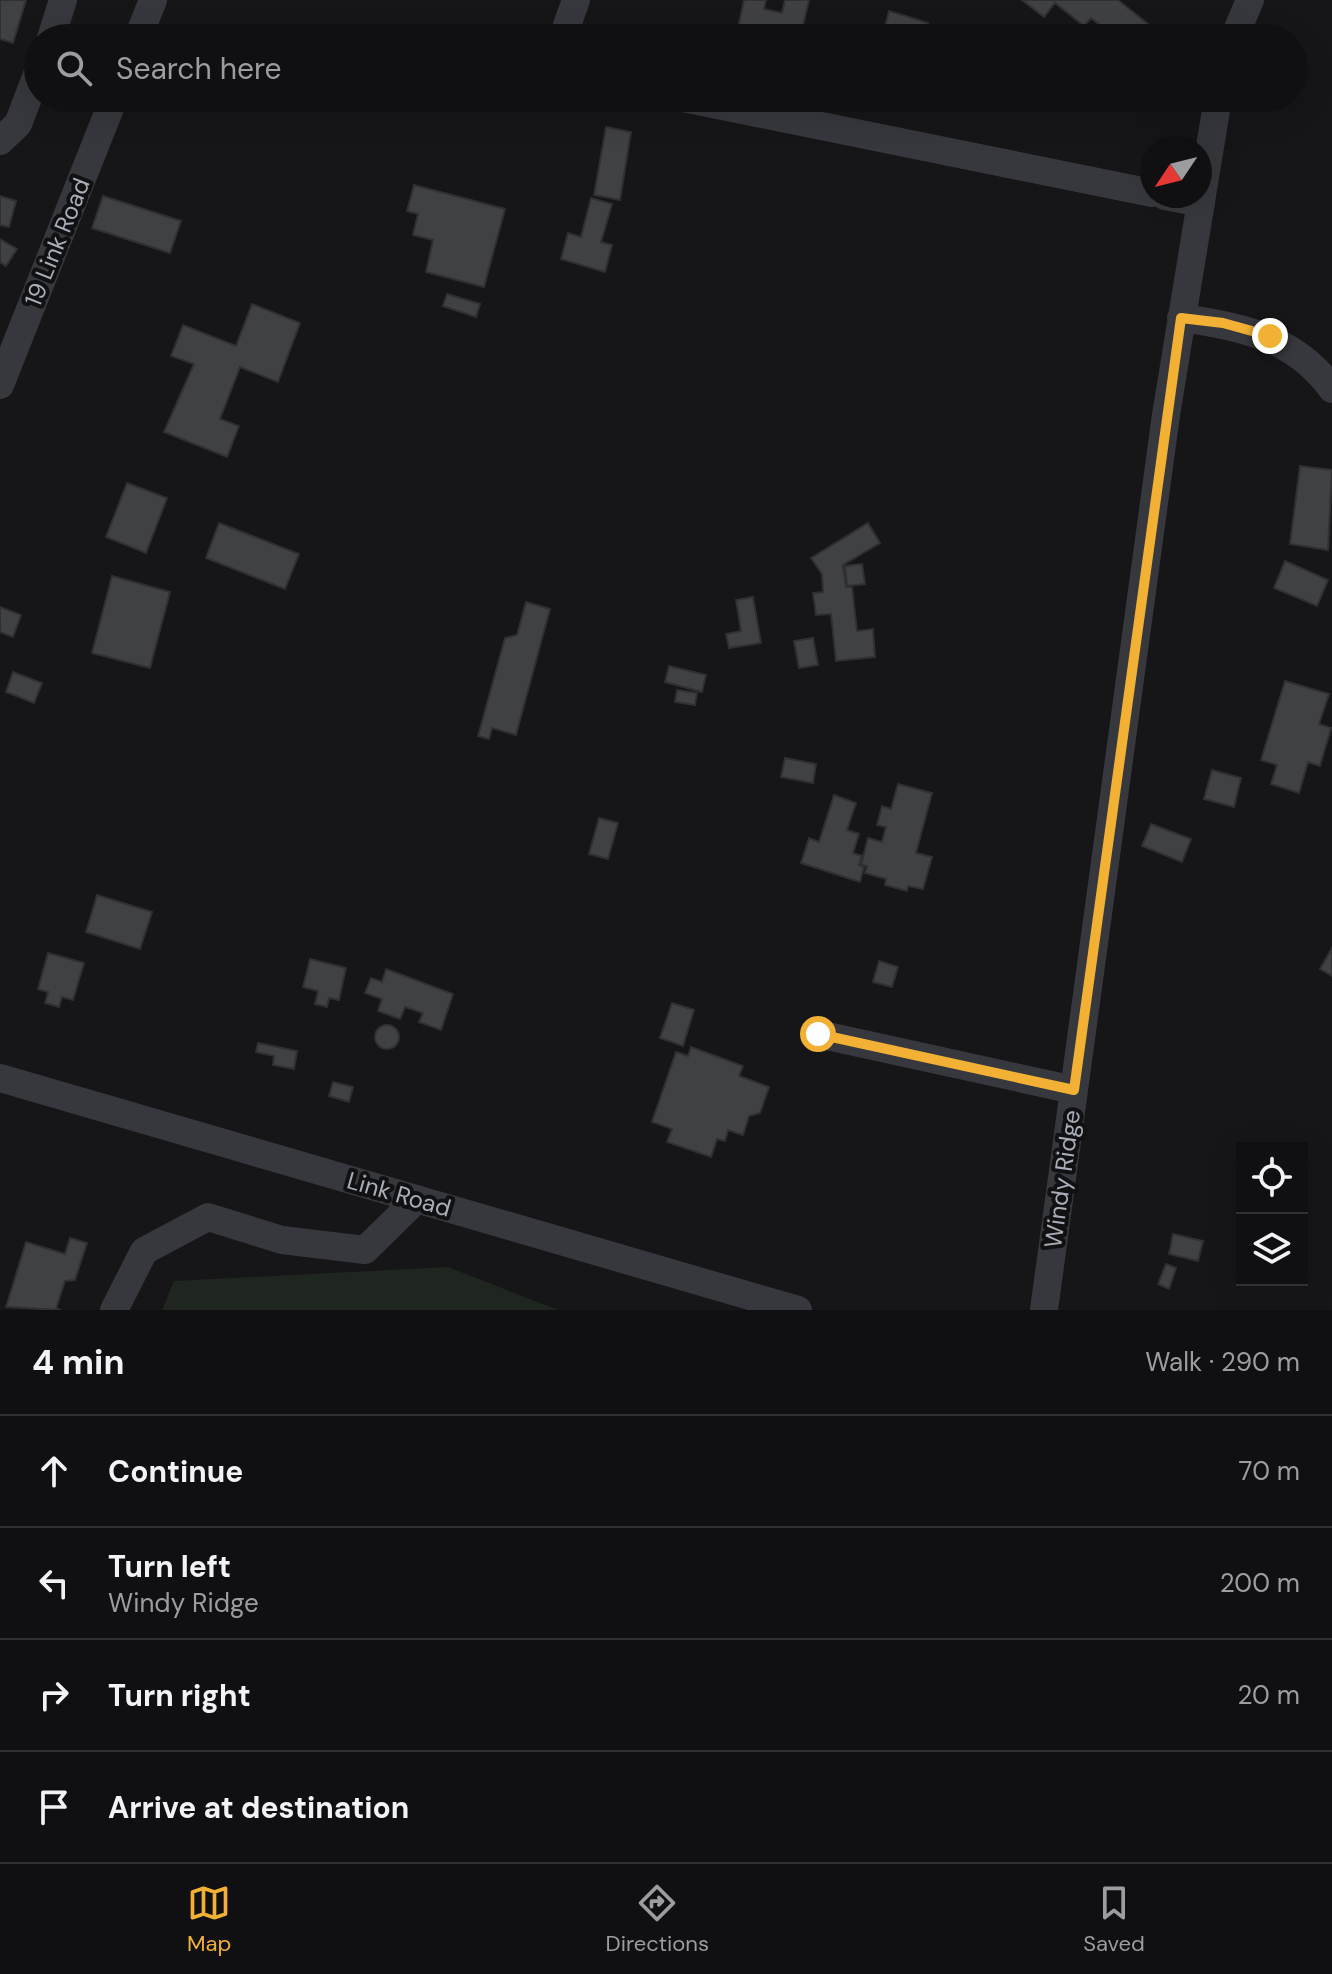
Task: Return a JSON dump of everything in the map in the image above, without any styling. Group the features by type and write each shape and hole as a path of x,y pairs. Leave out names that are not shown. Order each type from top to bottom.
{"street":[{"path":"55,24 63,0"},
{"path":"144,24 153,0"},
{"path":"567,24 576,0"},
{"path":"1240,24 1250,0"},
{"path":"0,141 18,124 24,108"},
{"name":"19 Link Road","path":"0,385 108,112"},
{"path":"752,112 1140,191"},
{"name":"Windy Ridge","path":"1212,136 1216,112"},
{"name":"Windy Ridge","path":"1044,1310 1181,318 1200,208"},
{"path":"1181,318 1223,323 1270,336 1297,353 1332,389"},
{"path":"818,1034 1074,1090"},
{"name":"Link Road","path":"0,1078 798,1310"},
{"path":"114,1310 144,1251 208,1217 282,1240 365,1250 417,1199"}],"shaded area":[{"path":"448,1267 558,1310 162,1310 174,1281"}],"building":[{"path":"0,0 26,0 13,43 0,39"},
{"path":"744,0 766,0 764,9 782,13 785,0 809,0 803,24 739,24"},
{"path":"1022,0 1118,0 1148,24 1098,24 1091,18 1081,24 1055,3 1044,17"},
{"path":"889,11 928,23 928,24 886,24"},
{"path":"606,127 631,132 620,200 594,195"},
{"path":"414,185 505,209 484,287 426,272 433,240 413,235 418,214 407,211"},
{"path":"0,196 16,201 9,227 0,225"},
{"path":"103,196 181,221 170,253 92,228"},
{"path":"591,198 612,204 601,242 612,245 605,272 561,259 568,233 581,237"},
{"path":"0,239 17,249 6,266 0,262"},
{"path":"447,294 480,304 476,317 443,306"},
{"path":"252,304 300,323 278,382 240,367 220,419 239,426 227,457 164,432 194,364 171,356 183,325 236,346"},
{"path":"1300,466 1332,470 1328,550 1290,544"},
{"path":"127,483 167,498 146,553 106,537"},
{"path":"219,523 299,554 285,589 206,558"},
{"path":"868,523 880,543 843,565 846,587 852,587 857,631 873,629 875,657 836,661 831,614 816,615 813,593 823,592 822,574 811,558"},
{"path":"1285,561 1328,580 1317,606 1274,588"},
{"path":"862,564 865,584 847,586 845,566"},
{"path":"112,576 170,592 150,668 92,653"},
{"path":"753,597 761,643 729,648 726,634 741,631 736,600"},
{"path":"526,602 550,609 516,735 492,728 489,739 478,736 505,638 517,635"},
{"path":"0,607 21,615 13,637 0,632"},
{"path":"813,638 818,665 799,668 794,641"},
{"path":"669,666 706,675 702,692 665,682"},
{"path":"13,672 42,683 34,703 6,692"},
{"path":"1285,681 1329,694 1319,724 1331,728 1320,766 1308,762 1299,793 1271,784 1277,765 1261,760"},
{"path":"677,690 697,693 695,705 675,702"},
{"path":"785,758 816,764 813,783 781,777"},
{"path":"1212,770 1241,778 1234,807 1204,799"},
{"path":"898,784 932,793 916,853 932,857 923,889 908,886 907,891 885,885 886,879 865,873 867,866 861,865 868,838 882,842 886,827 877,825 882,806 891,809"},
{"path":"834,795 856,803 847,830 859,834 853,853 862,856 859,865 864,867 860,882 801,863 809,838 819,842"},
{"path":"599,818 618,823 608,859 589,854"},
{"path":"1151,824 1191,839 1182,862 1142,846"},
{"path":"97,895 152,912 140,949 86,932"},
{"path":"1332,948 1332,976 1320,969"},
{"path":"48,953 84,963 73,1000 62,997 59,1007 45,1003 48,992 38,989"},
{"path":"310,959 346,968 339,1000 329,998 327,1007 315,1004 318,991 303,987"},
{"path":"879,961 898,967 892,987 873,982"},
{"path":"386,969 453,994 441,1030 419,1022 423,1013 405,1007 400,1019 378,1011 382,999 365,993 371,978 382,982"},
{"path":"672,1003 694,1010 683,1046 660,1038"},
{"path":"387,1025 398,1032 399,1037 392,1048 387,1049 376,1042 375,1037 382,1026"},
{"path":"258,1043 297,1051 294,1069 273,1065 274,1056 256,1052"},
{"path":"691,1047 743,1066 739,1076 769,1087 760,1113 749,1116 743,1135 728,1130 725,1141 717,1139 711,1157 667,1142 672,1129 652,1122 676,1052 688,1056"},
{"path":"333,1082 353,1087 349,1102 329,1096"},
{"path":"1173,1234 1203,1241 1198,1261 1169,1254"},
{"path":"70,1238 87,1243 75,1280 65,1281 56,1309 61,1310 6,1307 26,1242 65,1254"},
{"path":"1166,1264 1176,1268 1169,1289 1158,1284"}],"route":[{"path":"818,1034 1074,1090 1181,318 1223,323 1270,336"}]}
